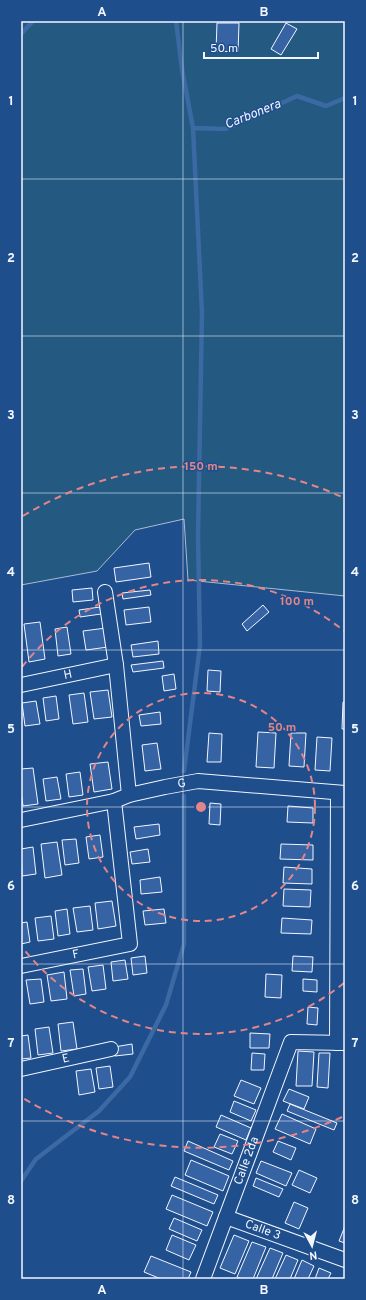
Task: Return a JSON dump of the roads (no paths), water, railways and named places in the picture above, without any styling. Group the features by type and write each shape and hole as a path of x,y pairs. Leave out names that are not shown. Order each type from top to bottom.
{"street":[{"path":"105,592 116,665 129,796"},
{"name":"H","path":"21,685 116,665"},
{"name":"G","path":"21,820 114,801 165,787 198,781 342,793"},
{"path":"341,1043 342,793"},
{"name":"F","path":"21,966 130,944 114,801"},
{"name":"Calle 2da","path":"203,1279 291,1042 341,1043"},
{"name":"E","path":"21,1069 111,1049"},
{"name":"Calle 3","path":"226,1217 345,1260"}],"waterway":[{"name":"Carbonera","path":"21,34 33,21"},
{"name":"Carbonera","path":"176,21 182,69 193,128 225,129 297,96 326,106 345,98"},
{"path":"184,771 200,645 198,535 202,313 193,128"},
{"path":"21,1181 36,1159 99,1111 130,1077 166,1005 184,944 184,796"}]}
